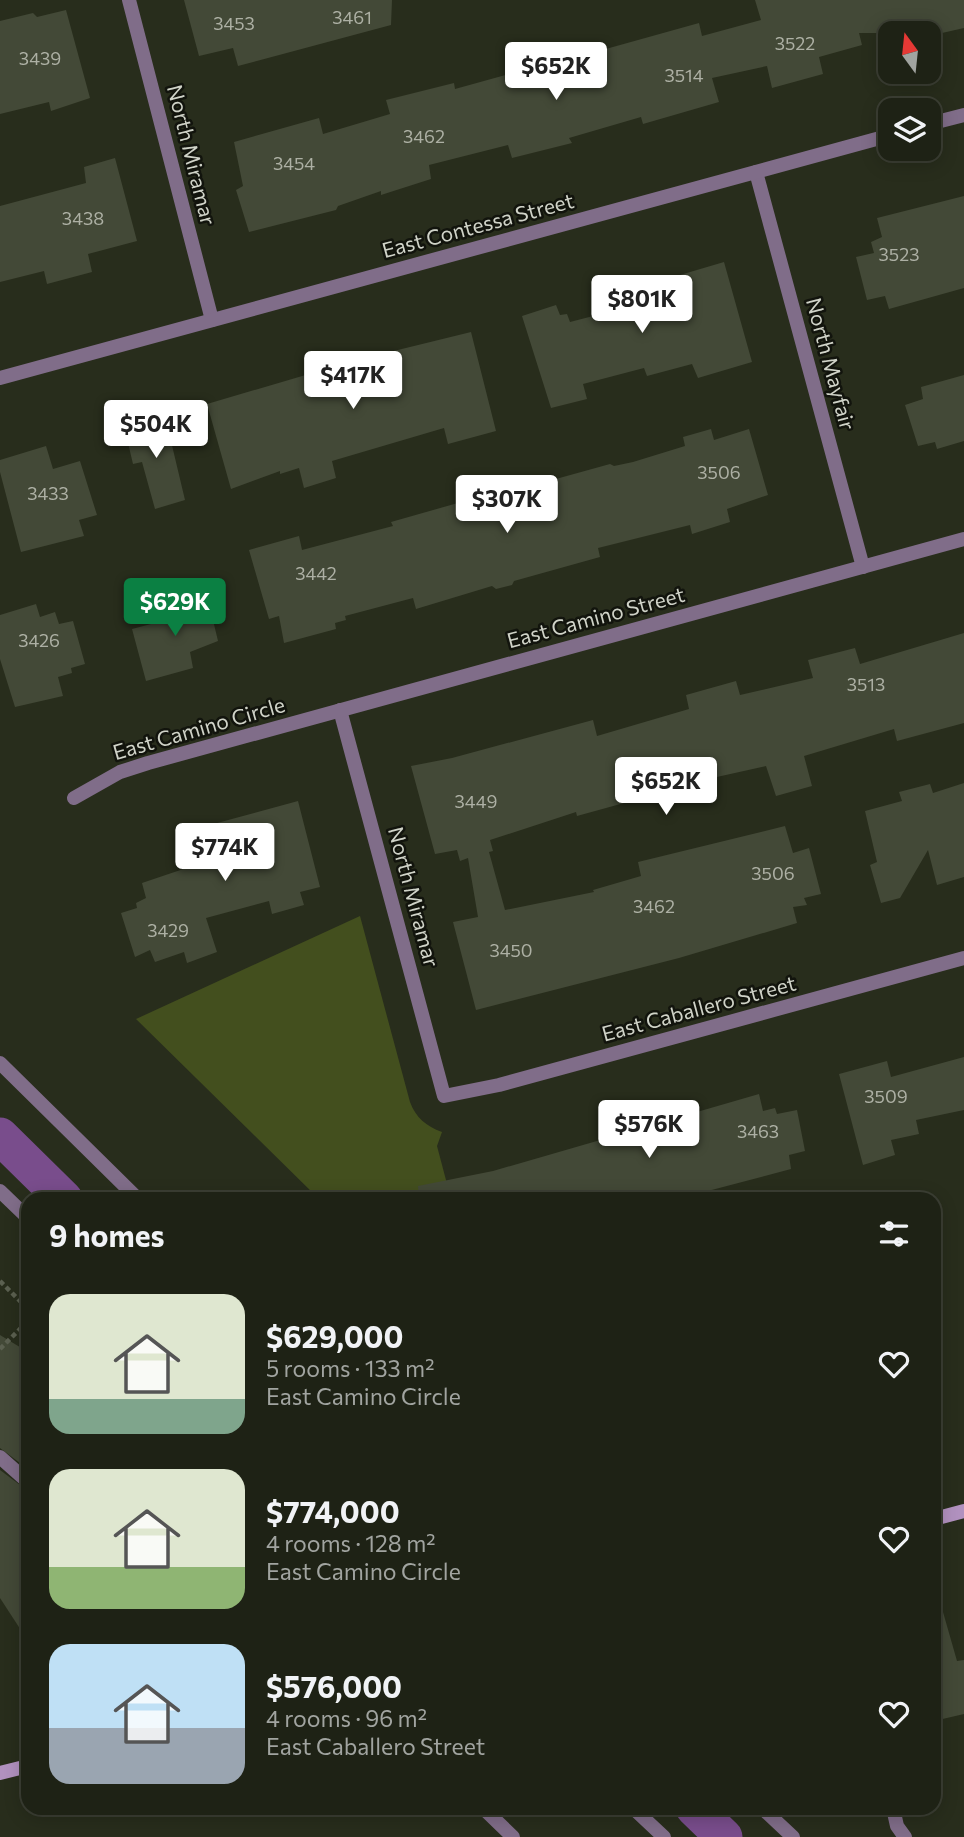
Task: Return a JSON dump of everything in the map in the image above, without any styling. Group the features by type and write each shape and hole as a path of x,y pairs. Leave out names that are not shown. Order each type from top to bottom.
{"main road":[{"path":"941,1517 964,1511"},
{"path":"0,1773 21,1768"}],"street":[{"name":"North Miramar","path":"129,0 212,320"},
{"path":"941,121 964,115"},
{"name":"East Contessa Street","path":"0,378 878,139"},
{"name":"North Mayfair","path":"756,172 863,567"},
{"path":"863,567 964,539"},
{"name":"East Camino Street","path":"340,710 863,567"},
{"name":"North Miramar","path":"340,710 443,1096"},
{"name":"East Camino Circle","path":"74,797 120,772 340,710"},
{"name":"East Caballero Street","path":"443,1096 513,1082 964,958"},
{"path":"0,1063 131,1192"},
{"path":"0,1191 21,1211"},
{"path":"0,1457 21,1476"},
{"path":"490,1815 513,1837"},
{"path":"641,1815 664,1837"},
{"path":"769,1815 793,1837"},
{"path":"895,1815 897,1826 905,1837"}],"path":[{"path":"0,1281 21,1302"},
{"path":"0,1349 21,1328"}],"green space":[{"path":"360,916 410,1102 422,1121 442,1132 437,1146 449,1192 312,1192 136,1019"}],"building":[{"path":"184,0 392,0 391,25 238,66 233,48 199,56"},
{"path":"755,0 964,0 964,28 942,33 942,21 878,21 878,33 859,33 862,45 819,57 823,74 772,88 767,66 712,78 719,102 643,124 641,117 569,138 572,143 512,158 508,145 429,165 431,179 381,195 381,191 338,206 336,210 249,232 236,190 243,186 234,142 319,118 323,134 390,114 386,100 454,83 455,89 545,64 542,55 575,45 577,54 595,52 699,23 702,36 761,20"},
{"path":"66,10 90,98 51,111 49,102 0,114 0,21 33,13 37,17"},
{"path":"115,158 137,241 88,254 92,272 47,284 44,271 0,282 0,206 86,183 84,167"},
{"path":"964,196 964,288 889,309 885,296 867,300 856,257 874,253 871,242 882,237 877,218"},
{"path":"724,262 752,362 698,378 692,364 647,376 644,368 583,384 587,399 551,408 522,316 556,305 560,315 567,314 570,322 624,308 619,293"},
{"path":"471,332 496,431 448,444 444,428 332,461 336,478 304,488 299,468 280,474 280,471 231,489 207,404 353,361"},
{"path":"964,375 964,441 937,449 935,442 918,446 905,405 923,399 921,387"},
{"path":"165,416 185,500 155,509 142,462 133,464 124,426"},
{"path":"711,429 714,440 749,429 768,495 727,509 730,522 692,534 690,525 598,548 600,557 514,581 512,585 496,589 492,586 416,609 413,598 345,616 346,620 335,623 336,629 284,643 279,616 269,619 249,550 299,536 302,550 393,526 391,522 493,493 494,496 610,464 614,466 633,462 685,446 683,437"},
{"path":"46,446 53,469 80,461 97,515 79,520 84,536 21,552 0,472 0,460"},
{"path":"207,595 218,641 190,652 193,668 146,681 132,629 170,619 167,606"},
{"path":"36,604 40,617 55,612 59,624 73,621 85,664 71,668 72,673 58,677 63,696 15,707 0,659 0,615"},
{"path":"964,633 964,723 897,741 894,729 804,756 812,786 776,796 766,766 663,789 664,792 577,816 576,812 490,840 493,851 489,852 505,910 594,892 593,890 641,876 638,862 785,826 793,853 809,848 821,894 804,898 807,905 793,907 797,923 679,958 476,1010 453,922 478,917 468,858 460,861 457,850 435,854 411,766 452,758 593,720 597,736 689,709 686,695 736,681 740,695 813,678 808,660 855,648 860,664"},
{"path":"964,783 964,877 937,885 928,850 900,898 881,903 870,865 877,862 865,811 902,801 899,792 930,784 933,793"},
{"path":"298,801 320,887 300,892 304,905 272,914 269,901 206,918 217,952 187,963 184,952 155,962 150,950 135,957 121,913 137,908 136,903 146,898 142,883 213,859 206,826"},
{"path":"964,1057 964,1110 916,1120 919,1134 891,1140 895,1155 863,1165 839,1074 887,1061 891,1077"},
{"path":"759,1094 763,1111 775,1108 777,1114 797,1110 805,1151 789,1155 791,1169 704,1192 418,1192 418,1186 493,1171"},
{"path":"0,1335 21,1348 21,1464 0,1448"},
{"path":"0,1470 21,1486 21,1630 0,1598"},
{"path":"941,1612 957,1661 964,1660 964,1714 941,1719"}],"waterway":[{"path":"0,1136 57,1192"},
{"path":"701,1815 724,1837"}]}
